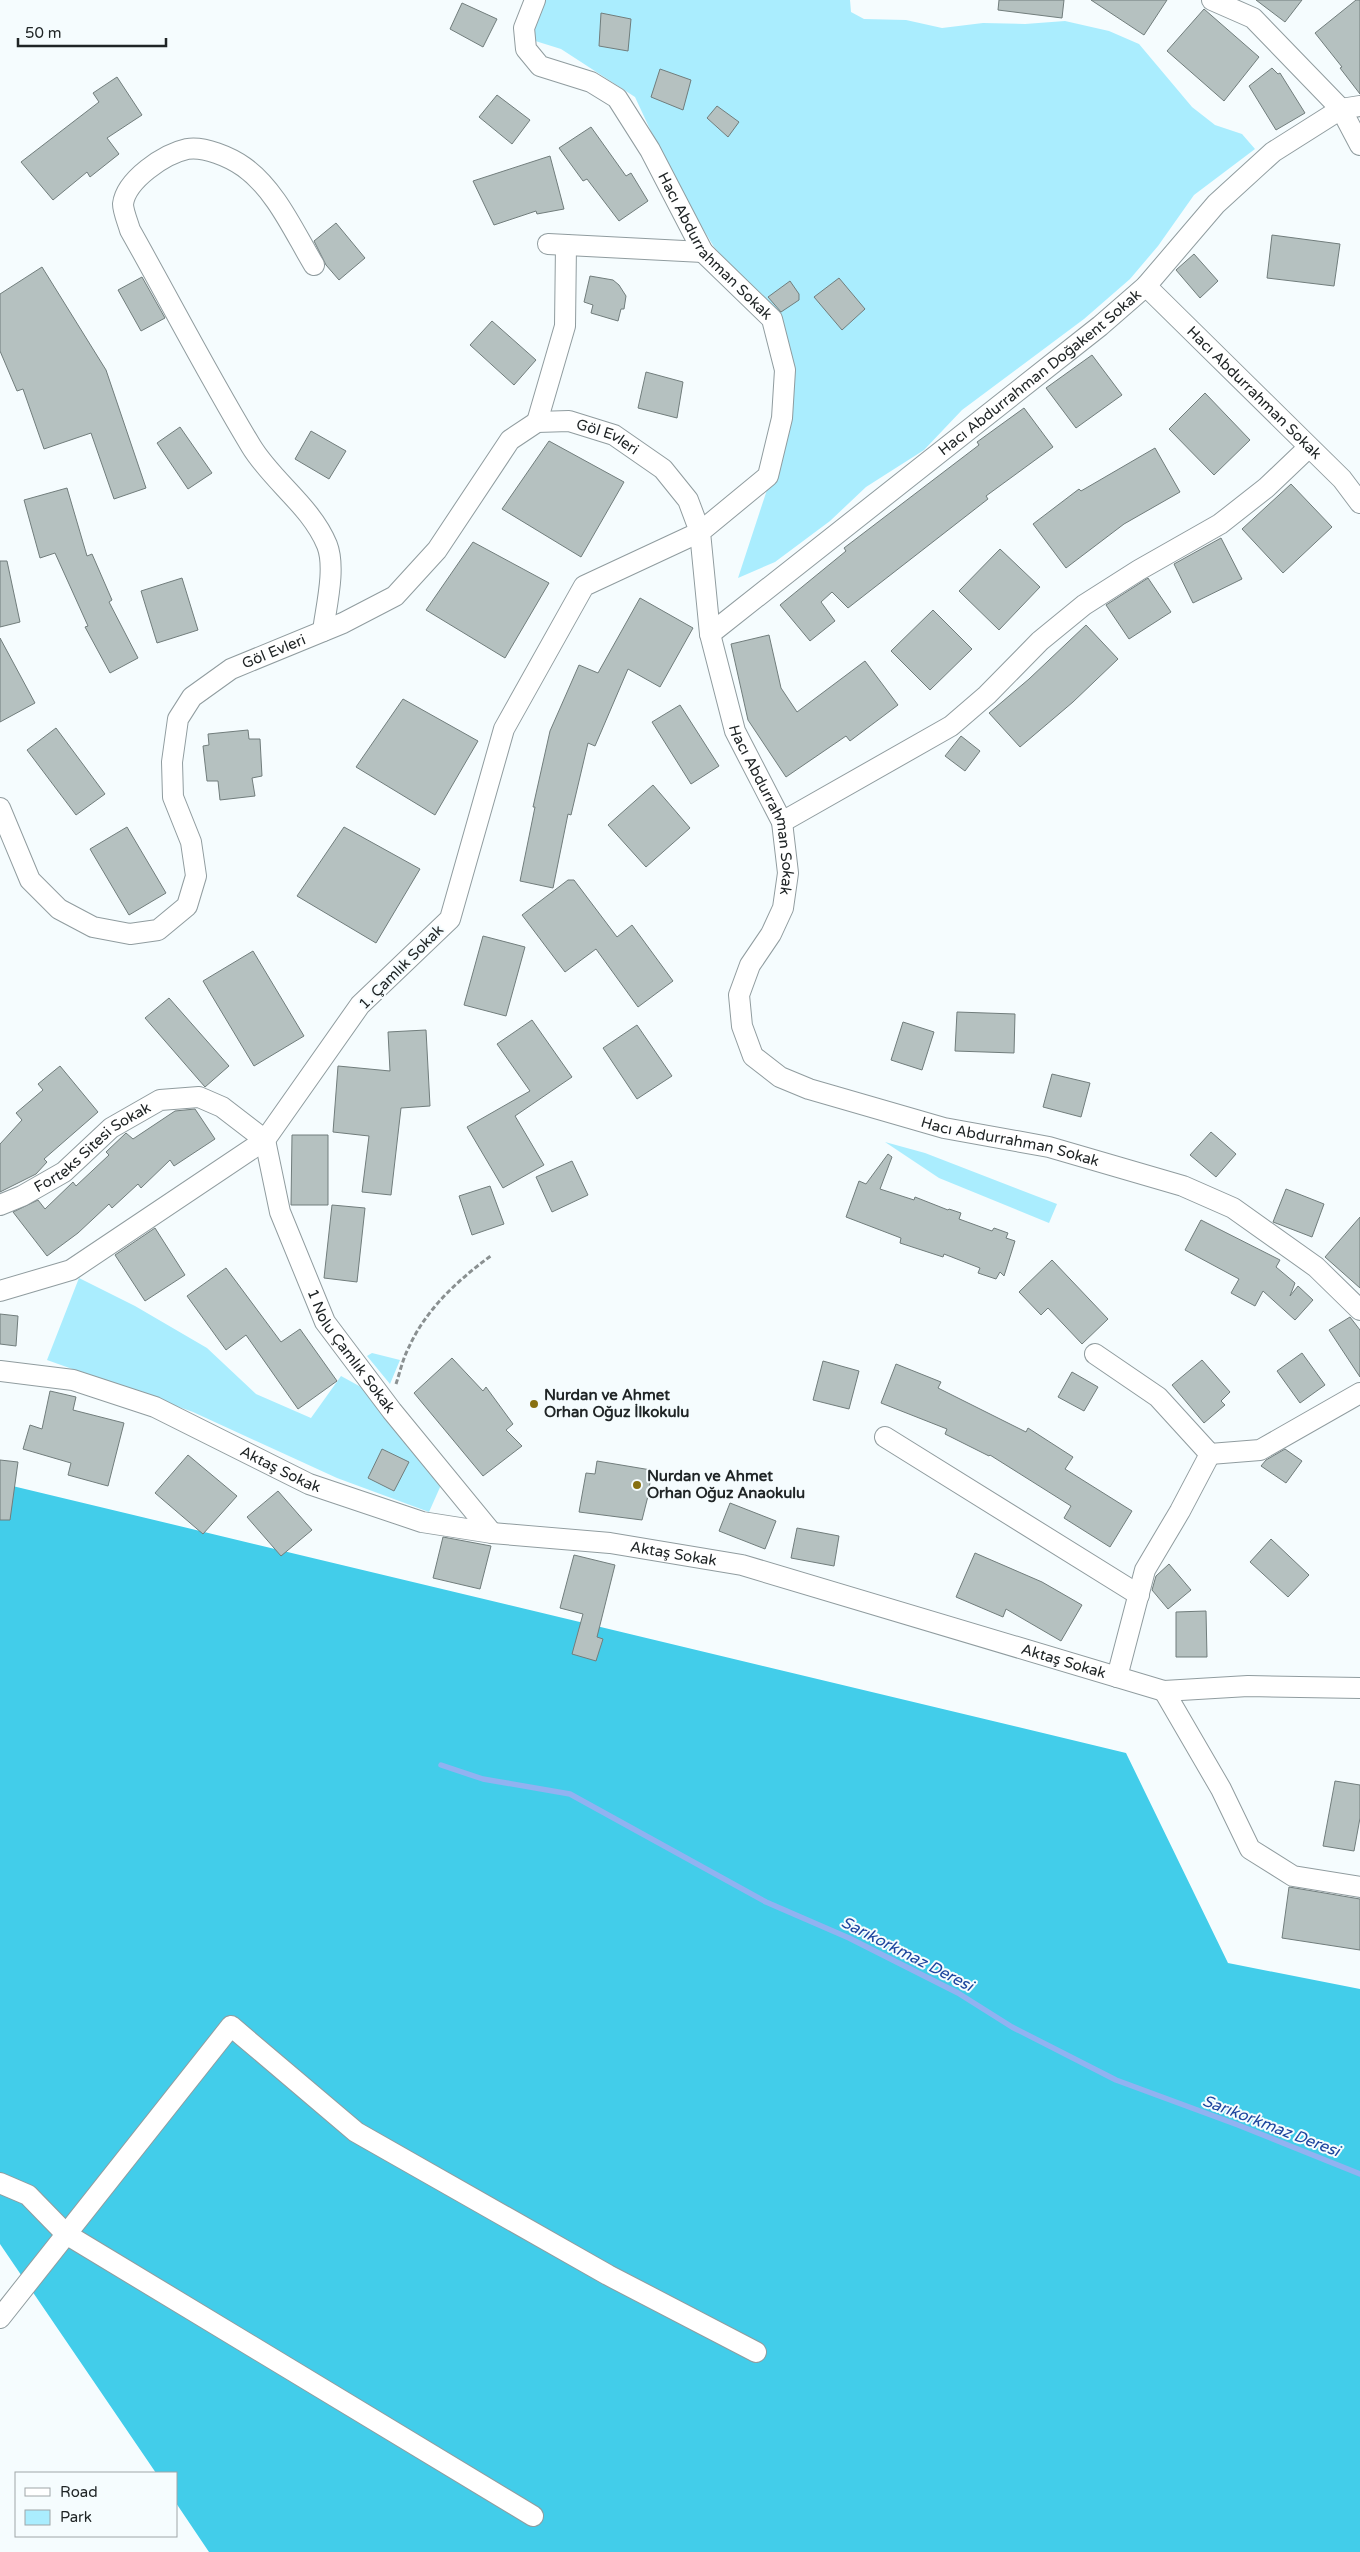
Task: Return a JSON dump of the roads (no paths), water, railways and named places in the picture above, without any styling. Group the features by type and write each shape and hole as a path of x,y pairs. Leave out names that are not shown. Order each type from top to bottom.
{"street":[{"name":"Hacı Abdurrahman Sokak","path":"535,0 524,28 526,49 540,66 591,82 617,98 650,150 703,252 772,319 785,370 782,418 768,476 700,532 710,634 735,731 782,822 788,873 782,908 771,934 750,965 739,995 742,1026 753,1056 780,1077 809,1089 944,1128 1049,1147 1182,1186 1233,1208 1316,1267 1360,1310"},
{"path":"1212,0 1253,18 1351,108 1360,145"},
{"name":"Hacı Abdurrahman Doğakent Sokak","path":"710,634 1100,326 1146,286 1216,204 1273,152 1351,108"},
{"path":"314,265 269,190 244,167 219,153 187,149 156,163 132,182 123,205 130,230 251,447 281,485 311,516 327,546 330,577 323,631"},
{"path":"537,422 565,326 557,245 703,252"},
{"name":"Hacı Abdurrahman Sokak","path":"1146,286 1308,448 1342,479 1360,503"},
{"name":"Göl Evleri","path":"0,808 30,880 59,909 93,927 130,934 158,930 187,906 196,876 191,842 173,797 172,762 178,719 192,697 231,669 343,623 395,596 437,550 510,440 537,422 569,421 614,435 662,469 688,500 700,532"},
{"path":"782,822 951,726 987,695 1040,642 1084,604 1220,524 1266,488 1308,448"},
{"name":"1. Çamlık Sokak","path":"0,1292 71,1270 265,1140 360,1005 450,919 504,730 584,586 700,532"},
{"name":"Forteks Sitesi Sokak","path":"0,1205 22,1196 64,1172 111,1128 160,1100 199,1098 222,1107 265,1140"},
{"name":"1 Nolu Çamlık Sokak","path":"265,1140 280,1212 324,1322 392,1411 492,1533"},
{"path":"1095,1354 1158,1397 1210,1454"},
{"name":"Aktaş Sokak","path":"0,1371 73,1380 155,1407 309,1484 422,1522 492,1533 610,1543 742,1565 1164,1691 1248,1686 1360,1688"},
{"path":"1210,1454 1260,1450 1360,1393"},
{"path":"885,1437 1139,1595"},
{"path":"1118,1677 1145,1570 1180,1511 1210,1454"},
{"path":"1164,1691 1222,1788 1250,1849 1293,1876 1360,1887"},
{"path":"0,2318 231,2026 356,2132 608,2275 756,2352"},
{"path":"0,2184 28,2195 66,2234 533,2516"}],"waterway":[{"name":"Sarıkorkmaz Deresi","path":"441,1765 483,1779 570,1794 766,1902 849,1938 958,1993 1012,2027 1116,2080 1238,2125 1360,2174"}],"place":[{"name":"Nurdan ve Ahmet Orhan Oğuz İlkokulu","path":"534,1404"},
{"name":"Nurdan ve Ahmet Orhan Oğuz Anaokulu","path":"637,1485"}]}
